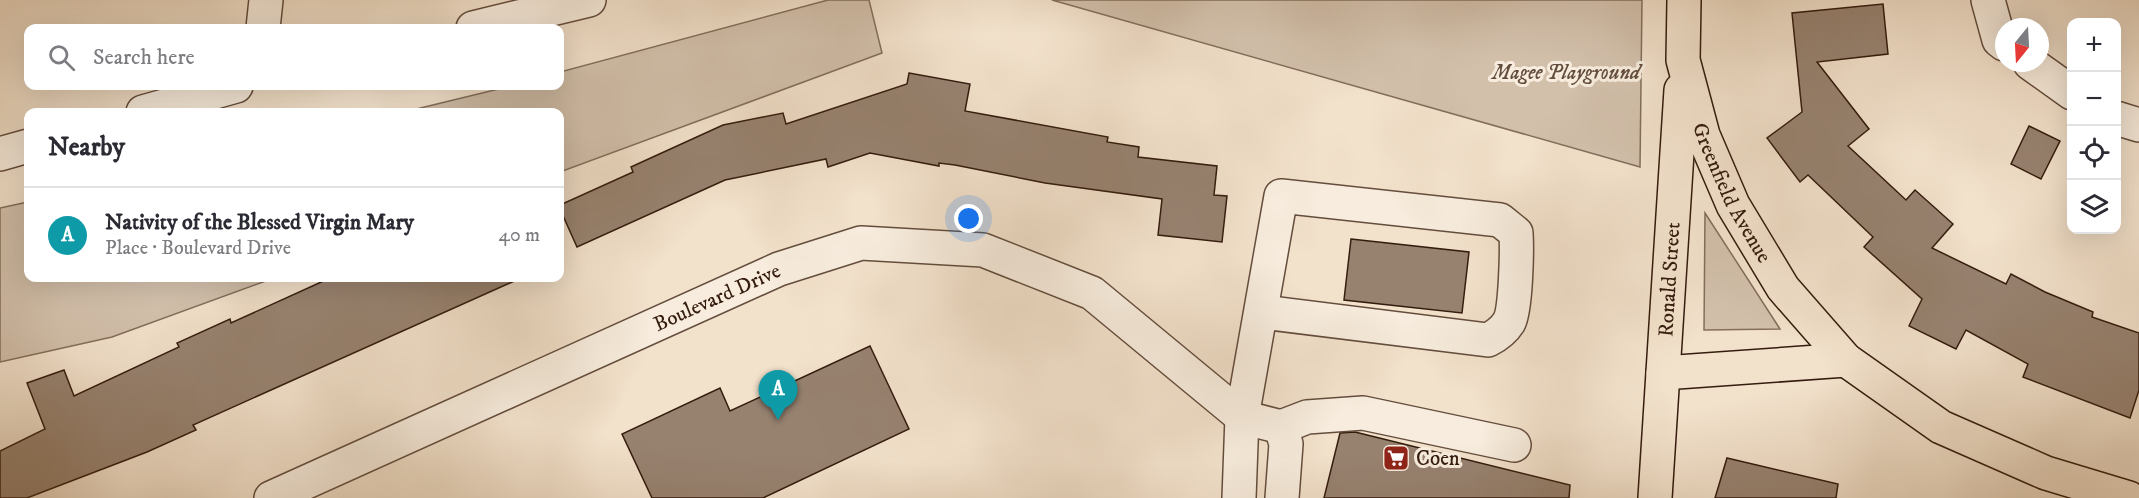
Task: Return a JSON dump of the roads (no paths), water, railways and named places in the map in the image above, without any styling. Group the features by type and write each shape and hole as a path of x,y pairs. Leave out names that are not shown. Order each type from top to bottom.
{"main road":[{"name":"Greenfield Avenue","path":"1684,0 1683,60 1703,135 1733,205 1783,288 1846,360 1941,427 2046,473 2129,498"},
{"name":"Ronald Street","path":"1655,498 1659,479 1663,373 1677,197 1683,60"},
{"path":"1663,373 1846,360"}],"street":[{"path":"263,24 266,0"},
{"path":"481,24 511,10 589,0"},
{"path":"1988,0 1995,25"},
{"path":"2043,72 2067,89"},
{"path":"157,108 222,90"},
{"path":"2121,120 2139,125"},
{"path":"0,154 24,147"},
{"path":"1239,498 1242,417 1281,196 1500,220 1516,232 1518,254 1510,321 1498,334 1488,340 1262,312"},
{"name":"Boulevard Drive","path":"271,498 779,269 861,243 983,250 1092,293 1242,417"},
{"path":"1242,417 1281,427 1307,417 1363,413 1514,445"},
{"path":"1281,427 1286,444 1282,498"}],"place":[{"name":"Nativity of the Blessed Virgin Mary","path":"778,420"},
{"name":"Coen","path":"1396,458"}],"park label":[{"name":"Magee Playground","path":"1566,72"}]}
